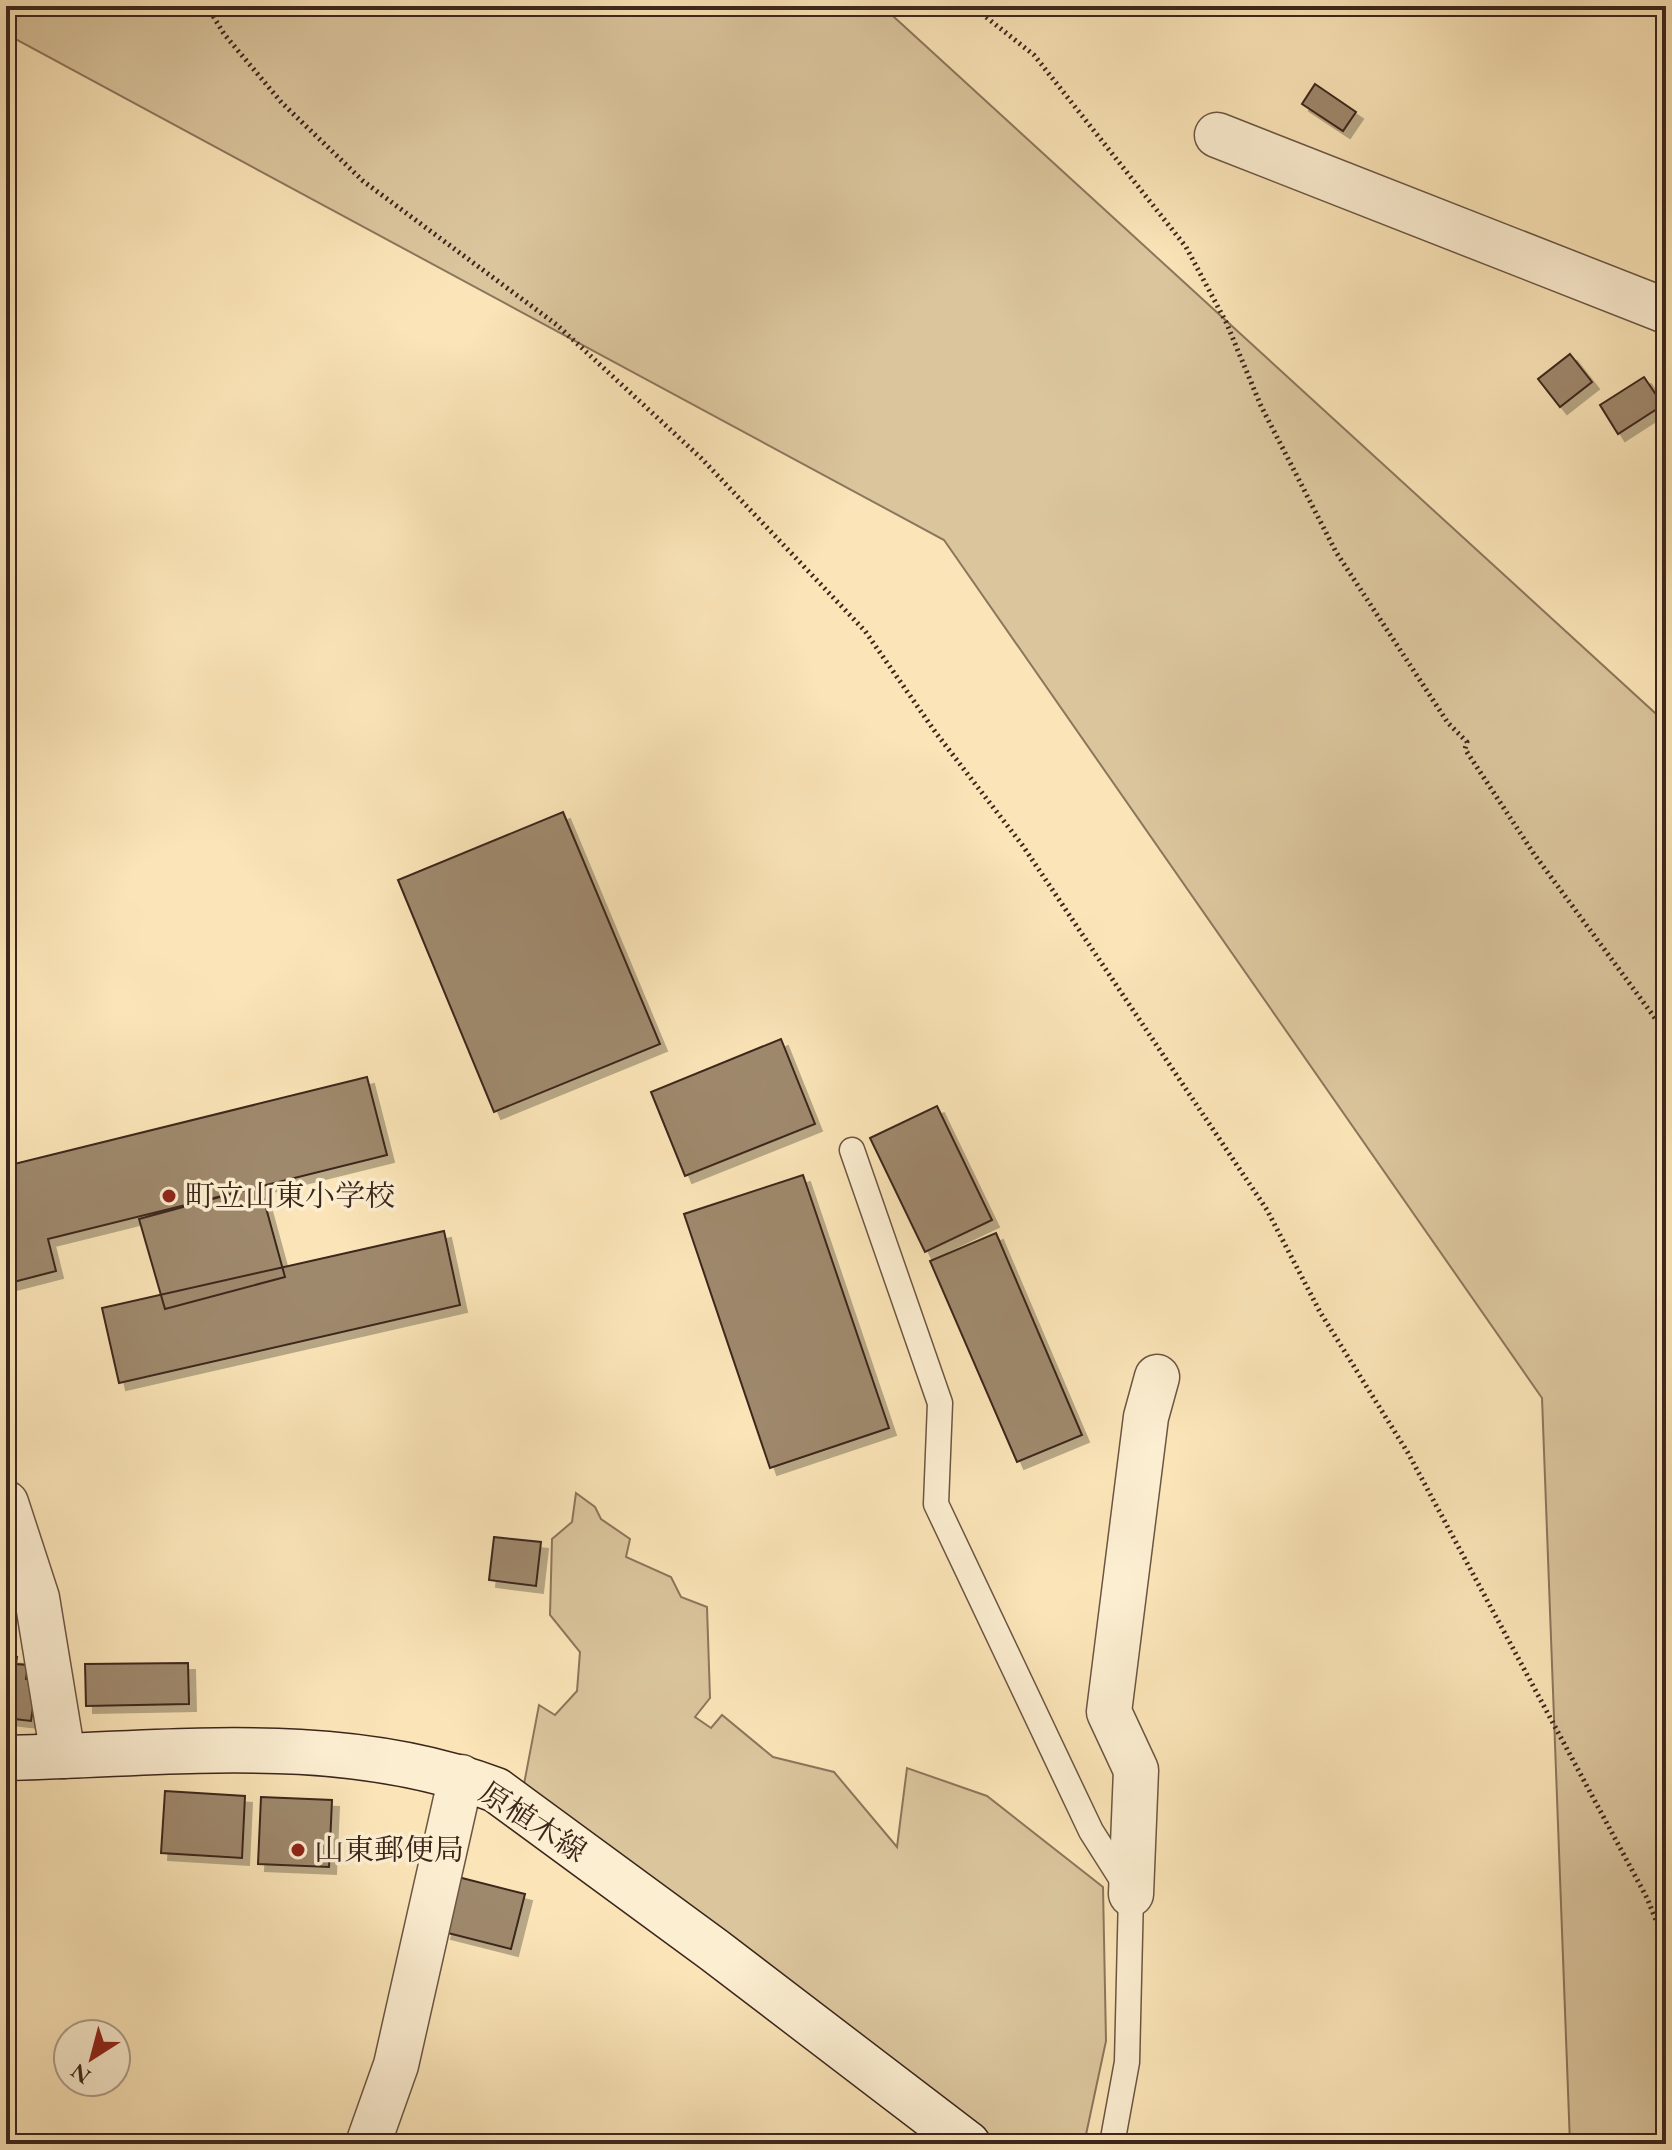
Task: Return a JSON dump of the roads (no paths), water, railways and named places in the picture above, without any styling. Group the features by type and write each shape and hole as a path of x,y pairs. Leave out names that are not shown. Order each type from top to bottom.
{"street":[{"path":"1217,135 1666,311"},
{"path":"1131,1894 1136,1770 1109,1712 1146,1417 1157,1377"},
{"path":"6,1503 37,1598 63,1756"},
{"name":"原植木線","path":"6,1758 205,1751 321,1753 397,1763 461,1777 496,1790 714,1950 968,2144"},
{"path":"368,2144 396,2065 461,1777"}],"lane":[{"path":"852,1150 940,1403 936,1504 1091,1831 1131,1894 1127,2062 1112,2144"}],"place":[{"name":"町立山東小学校","path":"169,1196"},
{"name":"山東郵便局","path":"298,1850"}]}
